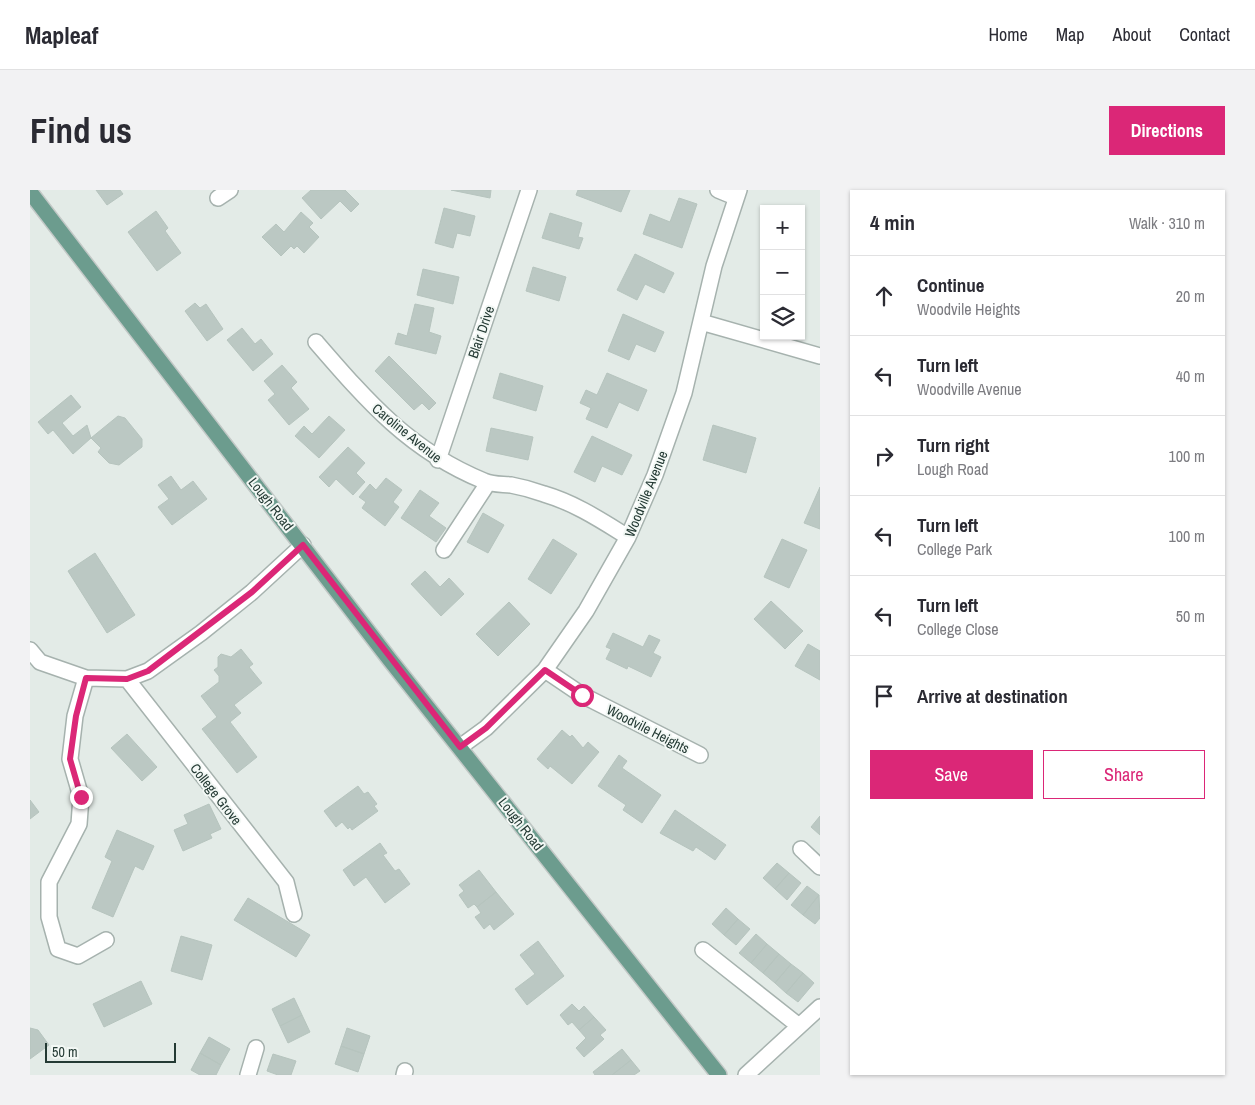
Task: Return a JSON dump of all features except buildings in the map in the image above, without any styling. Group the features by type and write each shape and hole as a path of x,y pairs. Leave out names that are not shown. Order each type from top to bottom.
{"main road":[{"name":"Lough Road","path":"30,192 460,747 719,1075"}],"street":[{"name":"Blair Drive","path":"438,460 529,190"},
{"path":"718,190 737,193"},
{"name":"Woodville Avenue","path":"460,747 486,728 545,670 586,611 628,538 655,475 684,393 714,266 737,193"},
{"path":"701,322 820,356"},
{"name":"Caroline Avenue","path":"316,342 358,391 390,422 438,460 488,483 511,485 546,494 589,513 628,538"},
{"path":"444,550 488,483"},
{"path":"30,650 40,662 86,678 127,679 148,671 252,592 303,545"},
{"name":"Woodvile Heights","path":"545,670 582,695 700,755"},
{"path":"86,678 76,716 70,759 81,797 79,824 49,882 49,917 58,949 78,956 91,946 106,940"},
{"name":"College Grove","path":"127,679 286,882 294,914"},
{"path":"801,849 820,867"},
{"path":"703,950 799,1026"},
{"path":"746,1075 820,1007"},
{"path":"248,1075 256,1048"}],"route":[{"path":"81,797 70,759 76,716 86,678 127,679 148,671 252,592 303,545 390,660 460,747 486,728 545,670 582,695"}]}
